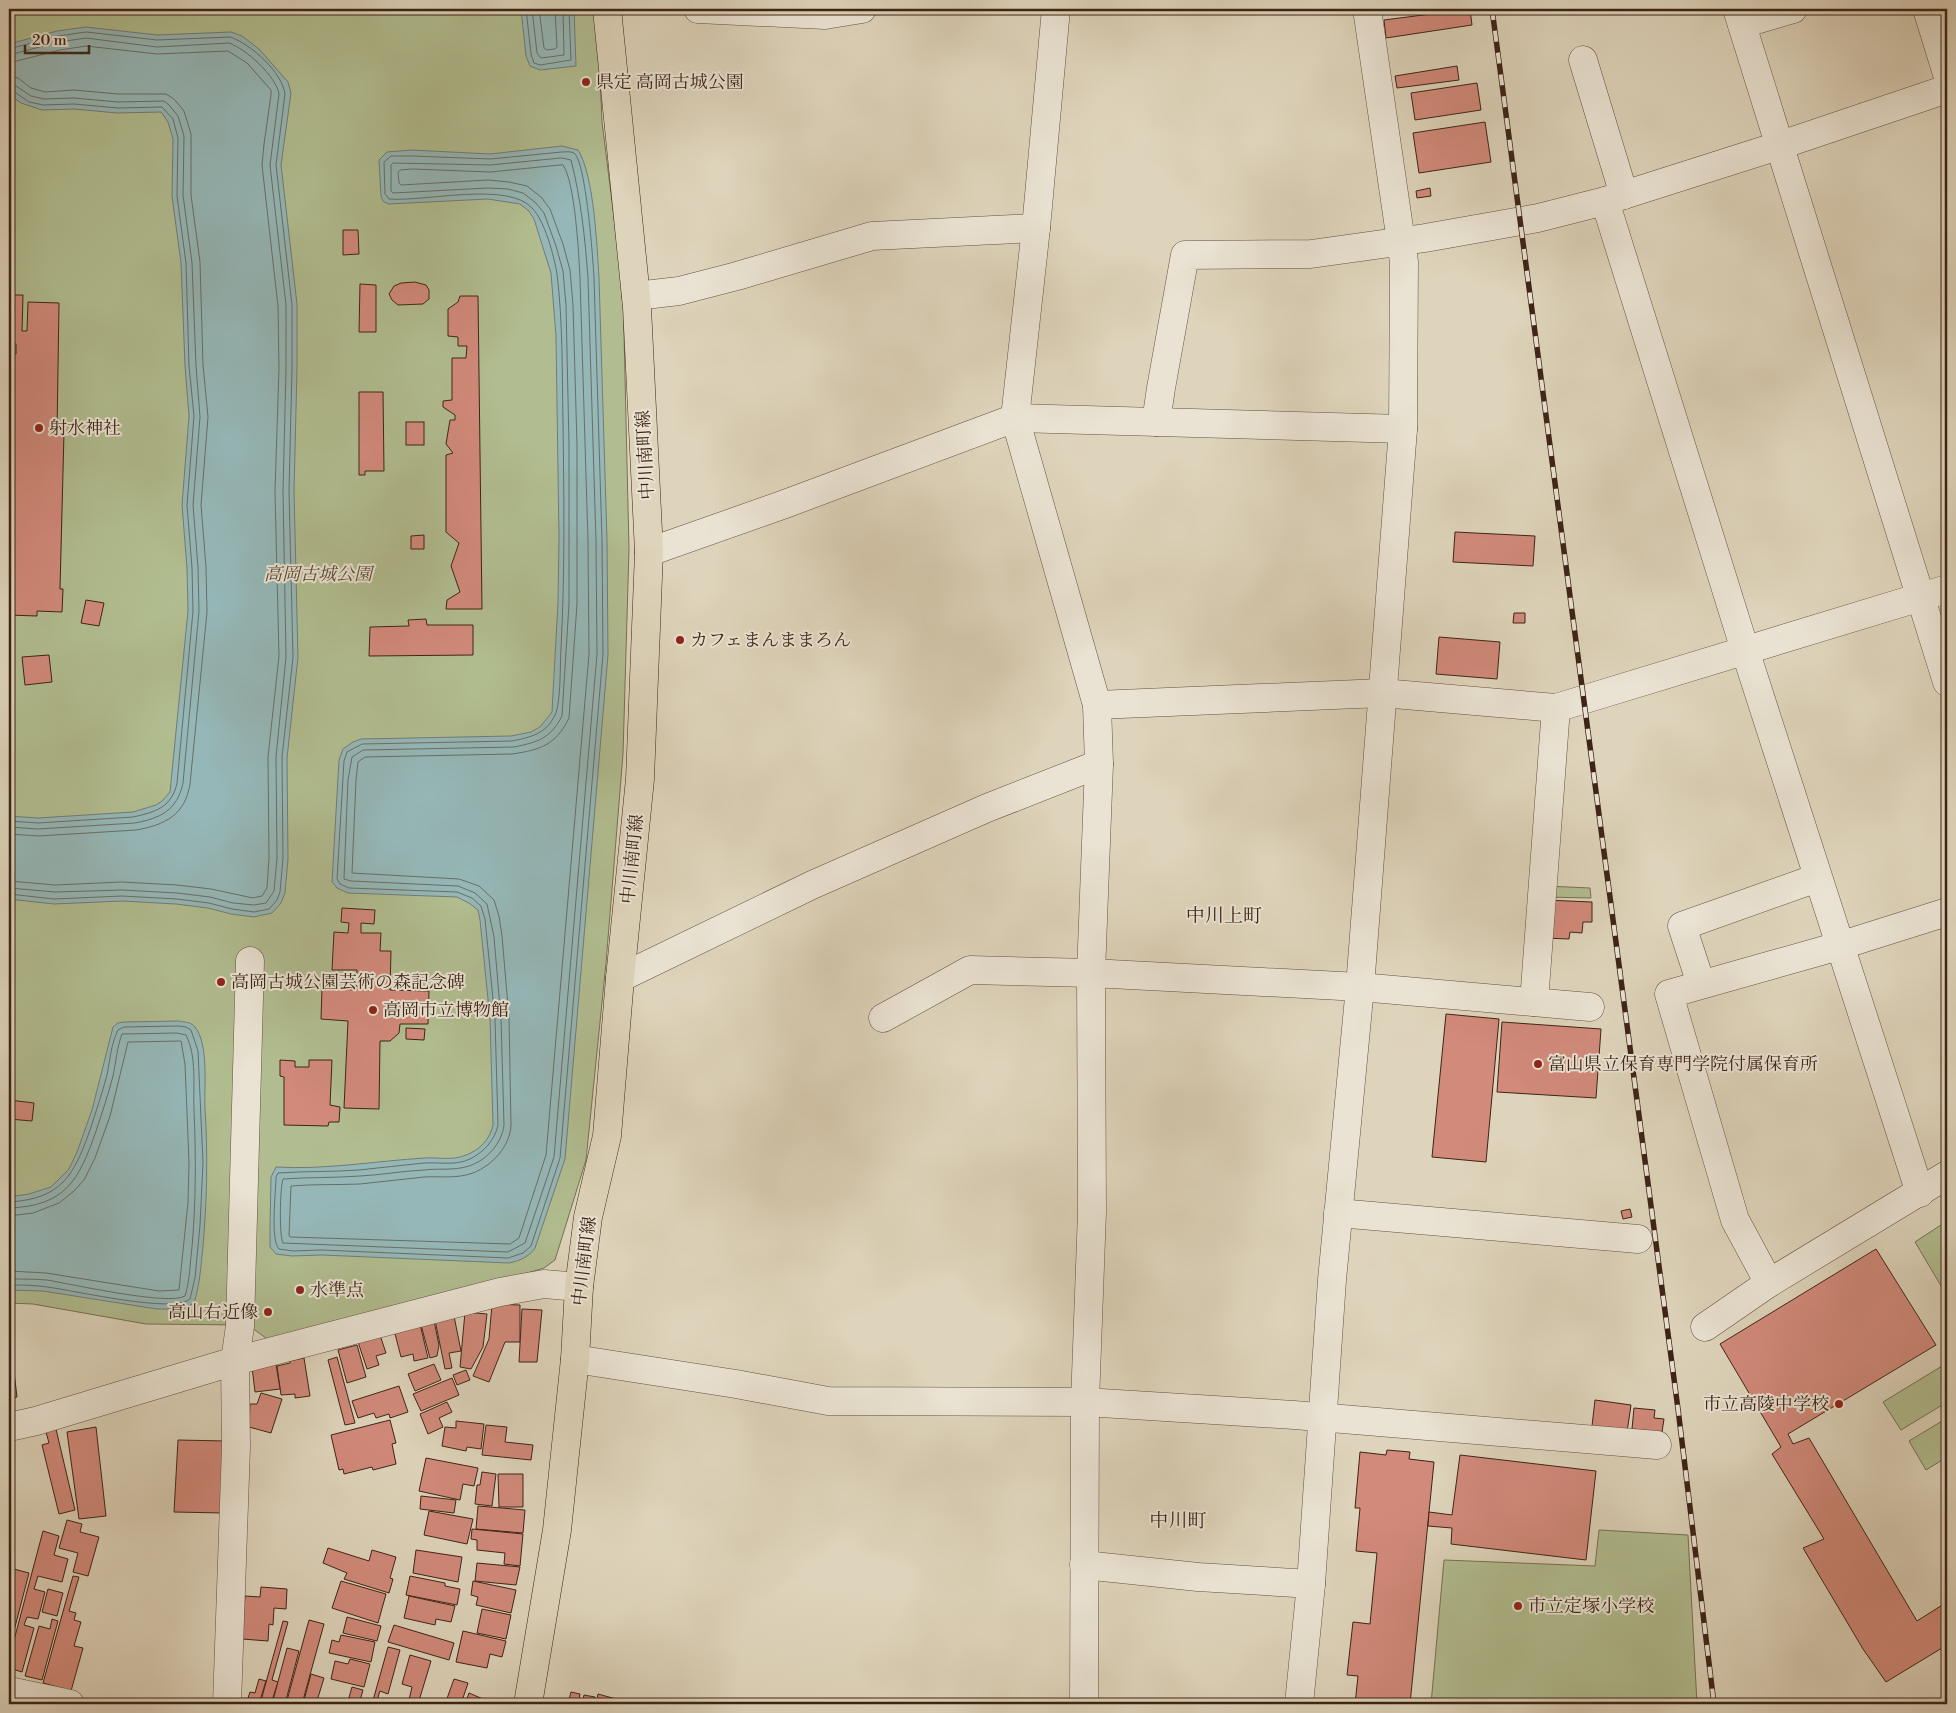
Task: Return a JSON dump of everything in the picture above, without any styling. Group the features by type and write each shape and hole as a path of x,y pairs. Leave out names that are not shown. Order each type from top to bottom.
{"main road":[{"name":"中川南町線","path":"528,1704 557,1530 575,1358 579,1287 588,1217 607,1136 620,978 640,779 649,552 636,296 607,9"}],"street":[{"path":"698,9 824,15 862,9"},
{"path":"1056,9 1036,228 1015,418 1097,706 1099,764 1091,973 1092,1212 1085,1402 1084,1704"},
{"path":"1299,1704 1311,1584 1332,1280 1360,987 1402,429 1404,262 1366,9"},
{"path":"1793,9 1740,16 1947,682"},
{"path":"1928,9 1947,74"},
{"path":"1583,60 1614,198 1745,650 1920,1193"},
{"path":"1156,422 1185,254 1311,254 1538,218 1614,198 1781,145 1947,89"},
{"path":"636,296 679,291 872,236 1036,228"},
{"path":"649,552 785,504 1015,418 1402,429"},
{"path":"1097,706 1382,693 1556,708 1947,589"},
{"path":"1534,1002 1556,708"},
{"path":"620,978 812,885 987,808 1099,764"},
{"path":"1701,984 1682,926 1817,878"},
{"path":"1769,1283 1735,1220 1669,994 1839,946 1947,912"},
{"path":"226,1704 236,1447 235,1361 240,1316 250,962"},
{"path":"883,1018 970,970 1091,973 1360,987 1590,1007"},
{"path":"1705,1327 1769,1283 1947,1175"},
{"path":"1338,1213 1638,1239"},
{"path":"9,1427 36,1421 235,1361 500,1292 544,1284 579,1287"},
{"path":"575,1358 828,1401 1085,1402 1323,1417 1657,1444"},
{"path":"1084,1565 1311,1584"},
{"path":"9,1691 56,1703"}],"green space":[{"name":"高岡古城公園","path":"9,9 597,9 602,122 623,290 629,549 623,754 606,963 586,1160 555,1260 544,1268 270,1341 248,1325 146,1324 33,1304 9,1303"},
{"path":"1546,886 1590,888 1591,898 1544,897"},
{"path":"1947,1221 1947,1296 1915,1242"},
{"path":"1947,1363 1947,1402 1901,1430 1883,1402"},
{"path":"1947,1418 1947,1457 1926,1470 1909,1441"},
{"path":"1599,1530 1688,1535 1697,1704 1431,1704 1444,1560 1595,1566"}],"water":[{"path":"521,9 574,9 576,66 540,70 530,66 526,56"},
{"path":"86,27 157,35 231,32 242,36 259,49 288,82 291,93 281,165 297,304 294,491 298,657 287,758 288,859 285,893 281,903 272,913 254,917 176,904 122,901 54,904 9,899 9,816 38,818 133,812 156,805 170,792 188,611 182,505 189,416 181,263 172,196 173,139 168,122 161,112 117,113 74,109 42,110 21,103 9,94 9,44 57,31"},
{"path":"562,146 578,150 583,161 588,176 596,230 607,540 608,655 565,1159 535,1248 527,1256 516,1261 509,1263 276,1254 270,1247 270,1227 271,1177 276,1167 295,1168 425,1158 456,1158 471,1153 480,1147 487,1139 493,1125 490,1019 478,910 457,897 348,893 337,888 332,882 339,760 343,749 361,739 511,736 531,732 540,727 552,712 558,603 559,537 556,336 551,273 534,219 529,211 520,204 488,199 388,204 383,201 381,196 379,160 387,152 412,150 490,154"},
{"path":"178,1021 189,1023 195,1027 202,1044 205,1066 207,1161 205,1212 200,1275 194,1303 183,1309 157,1309 43,1291 9,1290 9,1197 29,1194 51,1187 69,1169 92,1110 113,1027 118,1023 124,1022"}],"building":[{"path":"1470,9 1472,25 1386,38 1384,20"},
{"path":"1457,66 1459,80 1397,88 1395,76"},
{"path":"1477,83 1481,110 1415,120 1411,93"},
{"path":"1485,122 1491,162 1419,173 1413,133"},
{"path":"1430,188 1431,196 1417,198 1416,191"},
{"path":"343,230 358,230 359,254 343,255"},
{"path":"415,282 426,285 429,290 429,299 423,304 398,305 392,300 389,294 394,286 401,283"},
{"path":"360,284 376,285 376,332 359,332"},
{"name":"射水神社","path":"9,295 23,295 22,331 27,331 28,302 59,303 57,432 64,432 60,589 63,589 62,612 37,611 37,616 9,615 9,354 16,354 16,344 9,344"},
{"path":"460,296 478,296 482,609 446,609 447,600 460,592 451,566 459,543 446,532 446,455 453,453 446,444 450,420 455,420 455,415 443,407 443,401 452,400 452,358 466,358 467,346 458,346 458,337 448,336 448,309 458,302"},
{"path":"359,392 383,392 384,471 365,471 365,475 359,475"},
{"path":"406,422 424,422 424,445 406,445"},
{"path":"1455,532 1535,536 1533,566 1453,562"},
{"path":"424,535 424,549 411,549 411,536"},
{"path":"86,600 104,603 99,626 81,623"},
{"path":"1514,613 1525,613 1525,623 1513,623"},
{"path":"426,619 427,625 473,625 473,655 369,656 370,627 409,626 408,620"},
{"path":"1439,637 1500,642 1497,679 1436,674"},
{"path":"49,655 52,682 25,685 22,657"},
{"path":"1545,900 1592,902 1592,922 1583,922 1582,933 1570,932 1569,939 1544,938"},
{"path":"342,908 375,910 374,924 361,923 361,933 381,933 380,951 391,951 390,990 429,991 428,1024 400,1024 399,1033 390,1041 380,1041 379,1109 344,1108 348,1021 321,1019 322,988 356,990 357,970 332,970 334,932 348,933 349,923 341,922"},
{"path":"1446,1014 1499,1019 1486,1162 1432,1157"},
{"path":"1502,1022 1601,1029 1596,1098 1497,1092"},
{"path":"406,1028 425,1029 424,1040 406,1039"},
{"path":"280,1060 295,1061 295,1067 309,1067 309,1060 332,1060 330,1105 340,1107 339,1122 329,1122 328,1126 284,1125 284,1077 280,1076"},
{"path":"9,1100 34,1103 32,1121 9,1119"},
{"path":"1630,1209 1632,1217 1623,1219 1621,1211"},
{"path":"1876,1249 1936,1345 1788,1434 1793,1444 1809,1438 1917,1621 1947,1602 1947,1645 1886,1682 1863,1649 1803,1548 1824,1539 1772,1454 1781,1447 1720,1344"},
{"path":"492,1304 520,1305 520,1342 505,1342 489,1382 473,1376 489,1339"},
{"path":"522,1309 542,1310 537,1362 519,1362"},
{"path":"465,1312 487,1314 483,1347 471,1369 460,1367"},
{"path":"454,1316 461,1351 449,1353 452,1368 445,1369 435,1320"},
{"path":"434,1321 439,1345 437,1356 430,1358 421,1325"},
{"path":"420,1324 428,1358 414,1361 413,1354 401,1357 394,1330"},
{"path":"380,1335 386,1353 376,1356 379,1365 367,1369 358,1342"},
{"path":"357,1345 366,1377 347,1383 338,1350"},
{"path":"337,1357 355,1423 345,1425 328,1360"},
{"path":"304,1358 310,1396 295,1398 295,1394 281,1395 277,1366"},
{"path":"276,1364 280,1389 255,1392 252,1367"},
{"path":"434,1364 441,1380 415,1391 408,1374"},
{"path":"466,1370 470,1380 457,1385 453,1375"},
{"path":"14,1372 17,1397 9,1399 9,1373"},
{"path":"452,1378 459,1395 421,1411 413,1394"},
{"path":"399,1386 408,1412 390,1418 389,1414 376,1418 374,1413 358,1418 352,1401"},
{"path":"261,1393 282,1399 271,1433 249,1427 250,1404 257,1404"},
{"path":"1595,1400 1631,1405 1627,1432 1592,1426"},
{"path":"447,1402 452,1412 439,1418 443,1427 428,1434 420,1414"},
{"path":"1634,1408 1655,1410 1654,1418 1664,1419 1662,1432 1632,1429"},
{"path":"390,1420 396,1443 392,1444 396,1464 373,1470 372,1467 344,1474 343,1469 339,1470 331,1435"},
{"path":"456,1421 484,1424 481,1449 467,1447 466,1451 442,1446 445,1427 456,1428"},
{"path":"486,1425 507,1427 505,1442 533,1445 531,1460 482,1455"},
{"path":"96,1427 106,1516 79,1519 67,1432"},
{"path":"56,1429 75,1510 59,1514 42,1445 49,1443 46,1432"},
{"path":"178,1440 226,1441 223,1513 174,1512"},
{"path":"1387,1450 1410,1452 1409,1459 1434,1462 1410,1704 1355,1704 1358,1676 1347,1675 1353,1622 1370,1624 1377,1553 1356,1551 1360,1508 1355,1508 1360,1452 1386,1455"},
{"path":"1460,1455 1596,1471 1586,1560 1451,1544 1452,1528 1428,1526 1429,1512 1452,1515"},
{"path":"426,1458 478,1468 474,1486 463,1484 460,1500 419,1491"},
{"path":"482,1472 496,1474 492,1506 475,1504 477,1485 480,1485"},
{"path":"498,1474 523,1474 523,1507 499,1507"},
{"path":"421,1496 456,1500 454,1513 420,1509"},
{"path":"478,1506 525,1510 523,1533 476,1529"},
{"path":"429,1511 473,1519 467,1544 424,1535"},
{"path":"67,1520 82,1524 80,1532 99,1537 88,1576 73,1572 78,1553 59,1548"},
{"path":"472,1529 523,1534 520,1566 504,1564 505,1553 477,1550 477,1540 471,1539"},
{"path":"43,1531 59,1536 54,1555 68,1559 62,1582 38,1576 34,1589 45,1592 38,1619 27,1617 24,1625 34,1628 22,1672 9,1668 9,1659"},
{"path":"328,1548 369,1561 372,1550 396,1557 390,1578 393,1579 389,1593 344,1579 347,1573 323,1563"},
{"path":"416,1550 462,1557 458,1582 413,1573"},
{"path":"477,1563 520,1567 516,1585 475,1581"},
{"path":"14,1569 29,1573 9,1650 9,1589"},
{"path":"73,1576 79,1577 69,1611 76,1613 74,1620 81,1622 74,1646 83,1648 71,1691 43,1683"},
{"path":"410,1576 445,1583 445,1586 460,1589 457,1605 406,1595"},
{"path":"341,1581 386,1594 378,1623 332,1608"},
{"path":"473,1581 516,1590 511,1613 476,1605 478,1597 471,1595"},
{"path":"261,1587 287,1589 286,1609 274,1608 273,1625 269,1624 268,1641 242,1639 245,1596 260,1597"},
{"path":"48,1589 63,1593 57,1616 42,1612"},
{"path":"409,1596 455,1606 451,1622 436,1619 435,1625 404,1618"},
{"path":"482,1609 511,1615 506,1639 477,1633"},
{"path":"347,1617 381,1626 377,1641 343,1633"},
{"path":"52,1619 58,1621 42,1680 25,1676 39,1626 50,1629"},
{"path":"309,1620 324,1624 302,1704 286,1704"},
{"path":"283,1621 288,1622 272,1680 278,1682 271,1704 260,1704"},
{"path":"394,1625 454,1643 449,1660 388,1642"},
{"path":"463,1631 506,1641 502,1657 490,1654 487,1668 456,1662"},
{"path":"341,1635 375,1642 371,1662 329,1653 332,1640 339,1642"},
{"path":"388,1647 400,1650 388,1694 380,1691 376,1704 372,1704"},
{"path":"287,1648 299,1651 285,1704 272,1704"},
{"path":"410,1655 431,1661 418,1704 408,1704 412,1687 402,1684"},
{"path":"350,1659 370,1664 364,1687 331,1679 335,1661 348,1664"},
{"path":"311,1674 324,1678 316,1704 303,1704"},
{"path":"259,1679 266,1681 259,1704 246,1704 250,1692 255,1693"},
{"path":"454,1679 468,1683 461,1704 445,1704"},
{"path":"352,1687 363,1690 359,1704 348,1701"},
{"path":"571,1692 580,1694 578,1704 568,1704"},
{"path":"469,1693 483,1699 481,1704 465,1704"},
{"path":"598,1694 616,1699 615,1704 596,1704"},
{"path":"584,1695 595,1697 594,1704 582,1704"}],"railway":[{"path":"1492,9 1678,1409 1714,1704"}],"place":[{"name":"県定 高岡古城公園","path":"586,82"},
{"name":"射水神社","path":"39,428"},
{"name":"カフェまんままろん","path":"680,640"},
{"name":"高岡古城公園芸術の森記念碑","path":"221,982"},
{"name":"高岡市立博物館","path":"373,1010"},
{"name":"富山県立保育専門学院付属保育所","path":"1538,1064"},
{"name":"水準点","path":"300,1290"},
{"name":"高山右近像","path":"268,1312"},
{"name":"市立高陵中学校","path":"1839,1404"},
{"name":"市立定塚小学校","path":"1518,1606"}],"district":[{"name":"中川上町","path":"1224,915"},
{"name":"中川町","path":"1178,1520"}]}
